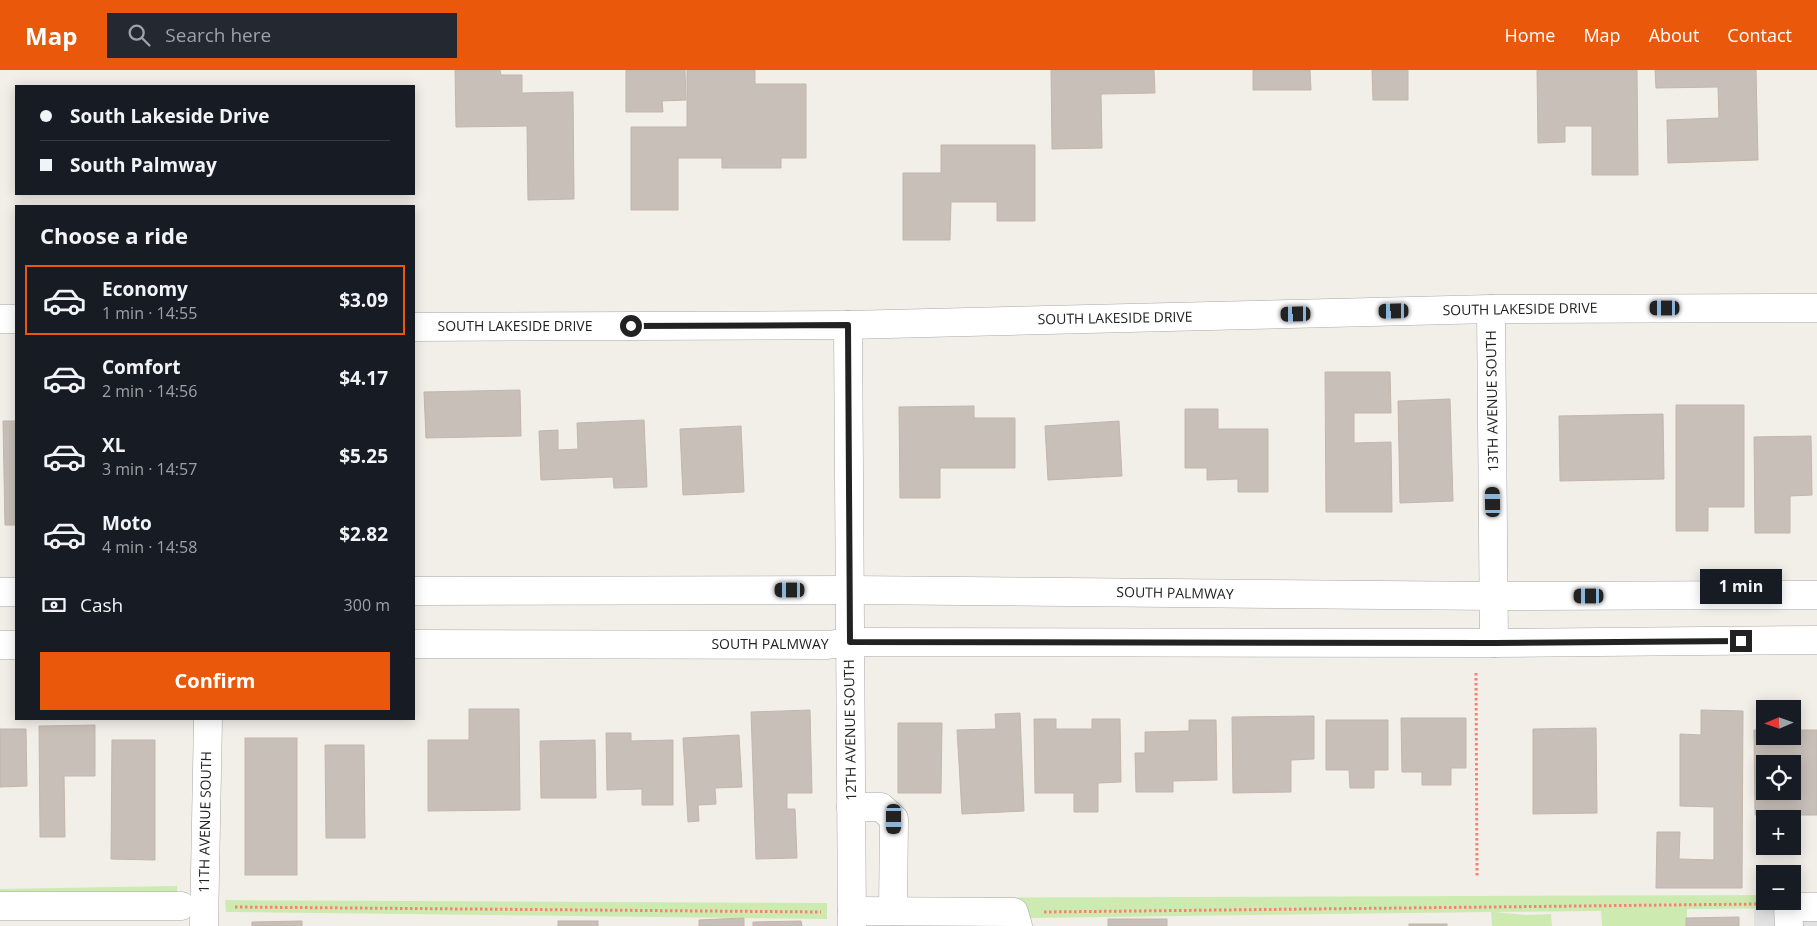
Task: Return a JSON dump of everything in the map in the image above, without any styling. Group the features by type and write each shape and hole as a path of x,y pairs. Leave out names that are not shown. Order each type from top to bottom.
{"street":[{"name":"SOUTH LAKESIDE DRIVE","path":"415,327 848,325 1491,309 1817,308"},
{"name":"13TH AVENUE SOUTH","path":"1485,643 1494,596 1491,309"},
{"path":"0,319 15,319"},
{"name":"12TH AVENUE SOUTH","path":"844,916 851,807 848,325"},
{"name":"SOUTH PALMWAY","path":"415,591 849,590 1494,596 1817,595"},
{"path":"0,592 15,592"},
{"name":"SOUTH PALMWAY","path":"415,644 828,644 850,642 1485,643 1817,640"},
{"path":"0,645 15,645"},
{"name":"11TH AVENUE SOUTH","path":"204,926 208,720"},
{"path":"851,807 881,808 894,819 893,911"},
{"path":"0,906 181,906"},
{"path":"1781,912 1817,907"},
{"path":"844,916 893,911 1016,919"}],"path":[{"path":"1478,877 1485,643"},
{"path":"226,907 844,916"},
{"path":"1016,919 1781,912"}],"green space":[{"path":"177,886 177,895 0,897 0,889"},
{"path":"1756,895 1756,908 1687,909 1687,926 1602,926 1601,911 1494,912 1527,915 1551,914 1552,926 1492,926 1491,912 871,920 871,898"},
{"path":"225,900 827,903 827,919 226,912"},
{"path":"1801,904 1817,908 1801,908"}],"shaded area":[{"path":"1801,907 1817,907 1817,926 1754,926 1754,908 1756,910 1801,910"}],"building":[{"path":"455,70 500,70 501,75 522,75 522,93 573,92 574,199 528,200 527,126 456,127"},
{"path":"626,70 685,70 686,100 662,101 663,112 626,112"},
{"path":"687,70 755,70 755,84 806,84 806,158 781,158 781,168 722,168 722,158 678,158 678,210 631,210 631,127 687,127"},
{"path":"1051,70 1154,70 1155,93 1101,94 1102,148 1052,149"},
{"path":"1253,70 1310,70 1311,90 1253,90"},
{"path":"1372,70 1408,70 1408,100 1373,100"},
{"path":"1537,70 1637,70 1638,175 1592,175 1592,126 1565,126 1565,142 1538,143"},
{"path":"1655,70 1756,70 1758,160 1668,163 1667,120 1719,118 1718,87 1656,88"},
{"path":"941,145 1035,145 1035,221 997,221 997,202 951,202 950,240 903,240 903,173 941,173"},
{"path":"1325,372 1390,372 1391,413 1354,413 1354,443 1391,442 1392,512 1326,512"},
{"path":"520,390 521,436 426,438 424,392"},
{"path":"1450,399 1453,501 1400,503 1398,401"},
{"path":"1676,405 1744,405 1744,507 1708,507 1708,531 1676,531"},
{"path":"974,406 974,418 1015,418 1015,468 940,468 940,498 900,498 899,407"},
{"path":"1185,409 1218,409 1218,429 1268,429 1268,492 1238,492 1238,479 1207,480 1207,468 1185,468"},
{"path":"1663,414 1664,479 1560,481 1559,416"},
{"path":"644,420 647,487 614,488 613,477 541,480 539,431 558,430 558,450 578,449 577,423"},
{"path":"3,421 15,421 15,525 5,525"},
{"path":"1119,421 1122,476 1048,480 1045,426"},
{"path":"741,426 744,492 683,495 680,429"},
{"path":"1811,436 1812,495 1790,496 1790,533 1755,533 1754,437"},
{"path":"469,709 519,709 520,810 428,811 428,740 469,740"},
{"path":"810,710 812,793 787,793 787,809 795,809 797,858 756,859 751,712"},
{"path":"1701,710 1743,711 1742,888 1656,888 1657,832 1680,832 1679,859 1714,860 1714,807 1680,806 1680,734 1701,735"},
{"path":"1020,713 1024,811 962,814 957,730 996,729 995,714"},
{"path":"1314,716 1314,759 1291,760 1291,792 1233,793 1232,717"},
{"path":"1401,718 1466,718 1466,768 1451,768 1451,785 1422,785 1422,772 1402,772"},
{"path":"1034,719 1056,719 1056,729 1092,729 1092,719 1120,719 1121,782 1098,783 1098,812 1074,812 1074,793 1035,793"},
{"path":"1189,720 1216,720 1217,780 1173,781 1173,792 1136,792 1135,753 1145,753 1145,732 1189,731"},
{"path":"1326,720 1388,720 1388,770 1374,770 1374,788 1350,788 1349,770 1326,770"},
{"path":"898,723 942,723 941,793 898,793"},
{"path":"95,725 95,776 64,776 65,837 40,837 39,726"},
{"path":"1596,728 1597,813 1533,814 1533,729"},
{"path":"0,729 26,729 27,786 0,787"},
{"path":"1754,730 1756,730 1756,745 1801,745 1801,730 1817,730 1817,815 1801,815 1801,810 1756,810 1756,815"},
{"path":"606,733 631,733 631,741 673,740 673,805 642,805 642,789 607,790"},
{"path":"739,735 742,787 715,788 716,804 698,805 699,821 688,822 683,738"},
{"path":"245,738 297,738 297,875 245,875"},
{"path":"112,740 155,740 155,860 111,859"},
{"path":"595,740 596,798 541,798 540,741"},
{"path":"325,745 364,745 365,838 326,838"},
{"path":"1739,917 1739,926 1686,926 1686,918"},
{"path":"744,918 744,926 699,926 699,920"},
{"path":"1108,919 1167,919 1167,926 1108,926"},
{"path":"302,921 302,926 252,926 252,922"},
{"path":"558,921 598,921 598,926 558,926"},
{"path":"801,921 802,926 753,926 753,922"},
{"path":"1409,924 1447,924 1447,926 1409,926"}],"route":[{"path":"631,326 848,325 850,642 1494,643 1741,641"}]}
